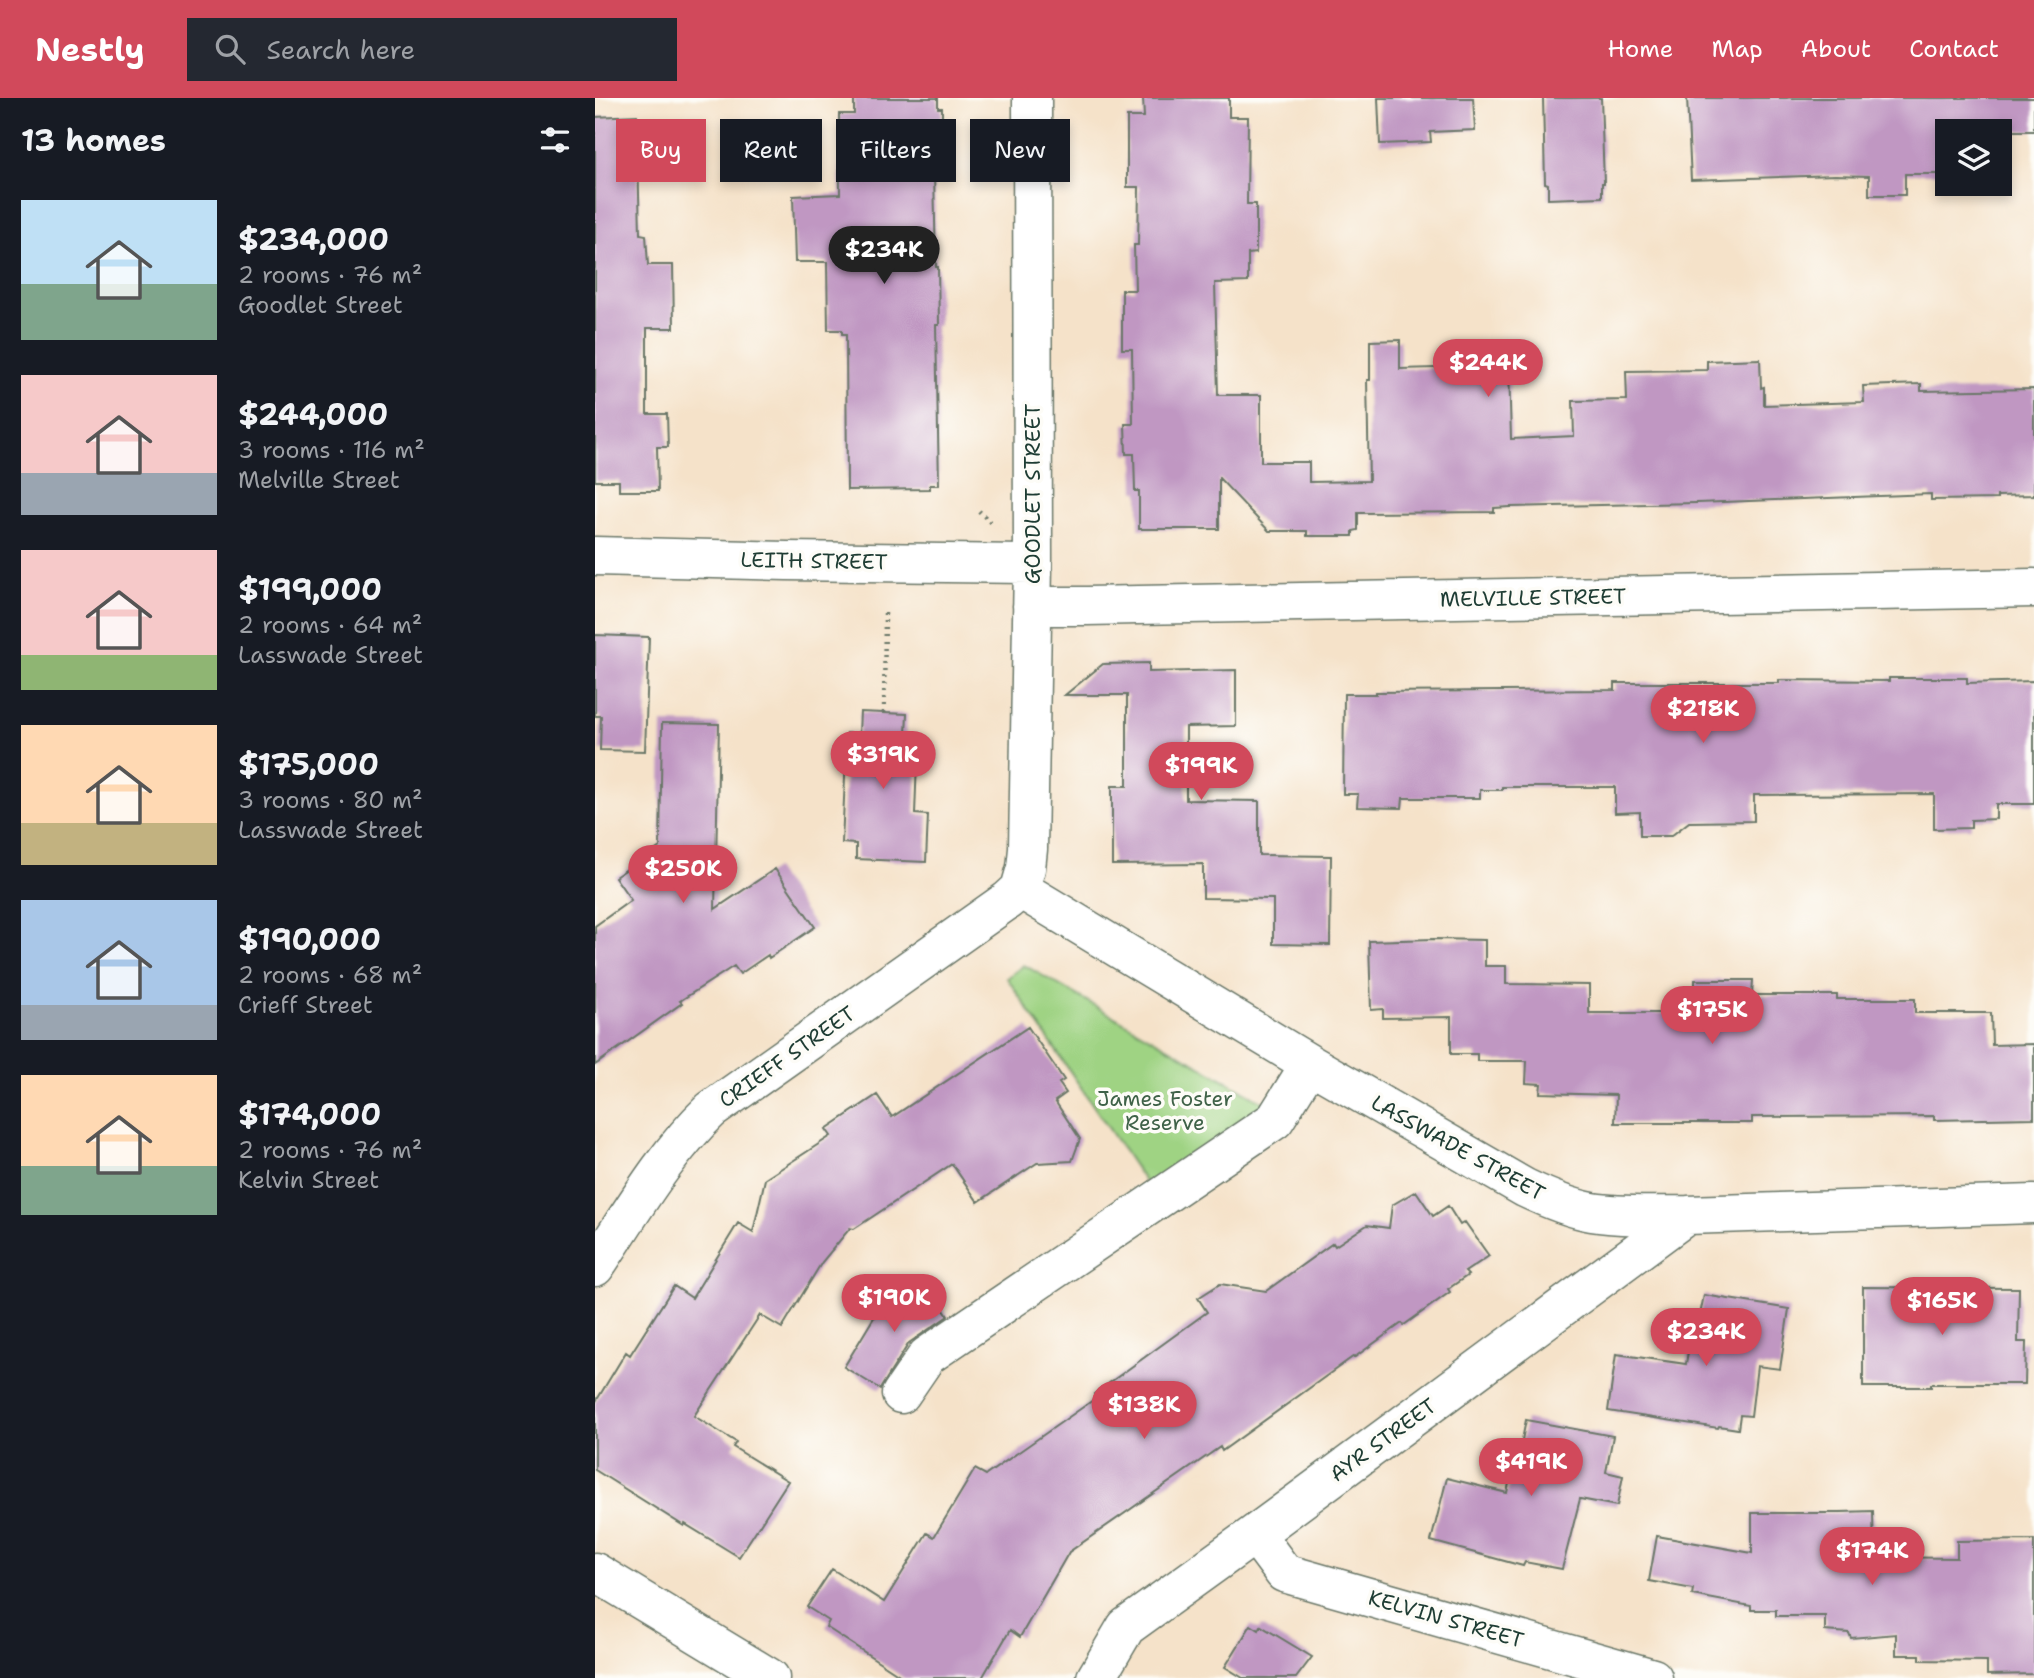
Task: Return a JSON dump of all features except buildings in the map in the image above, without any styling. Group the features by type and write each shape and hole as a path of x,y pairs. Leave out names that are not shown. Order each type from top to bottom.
{"street":[{"name":"GOODLET STREET","path":"1020,889 1028,849 1033,606 1032,98"},
{"name":"LEITH STREET","path":"595,556 1033,564"},
{"name":"MELVILLE STREET","path":"1033,606 2034,588"},
{"name":"LASSWADE STREET","path":"1020,889 1310,1064 1525,1188 1555,1202 1591,1212 1630,1215 2034,1204"},
{"name":"CRIEFF STREET","path":"595,1267 669,1156 711,1110 1020,889"},
{"path":"901,1394 927,1356 1275,1120 1310,1064"},
{"name":"AYR STREET","path":"1096,1678 1126,1627 1686,1215"},
{"name":"KELVIN STREET","path":"1255,1534 1284,1573 1653,1678"},
{"path":"595,1572 770,1678"}],"path":[{"path":"884,713 885,613"}],"green space":[{"name":"James Foster Reserve","path":"1024,965 1270,1106 1149,1188 1007,978"}]}
